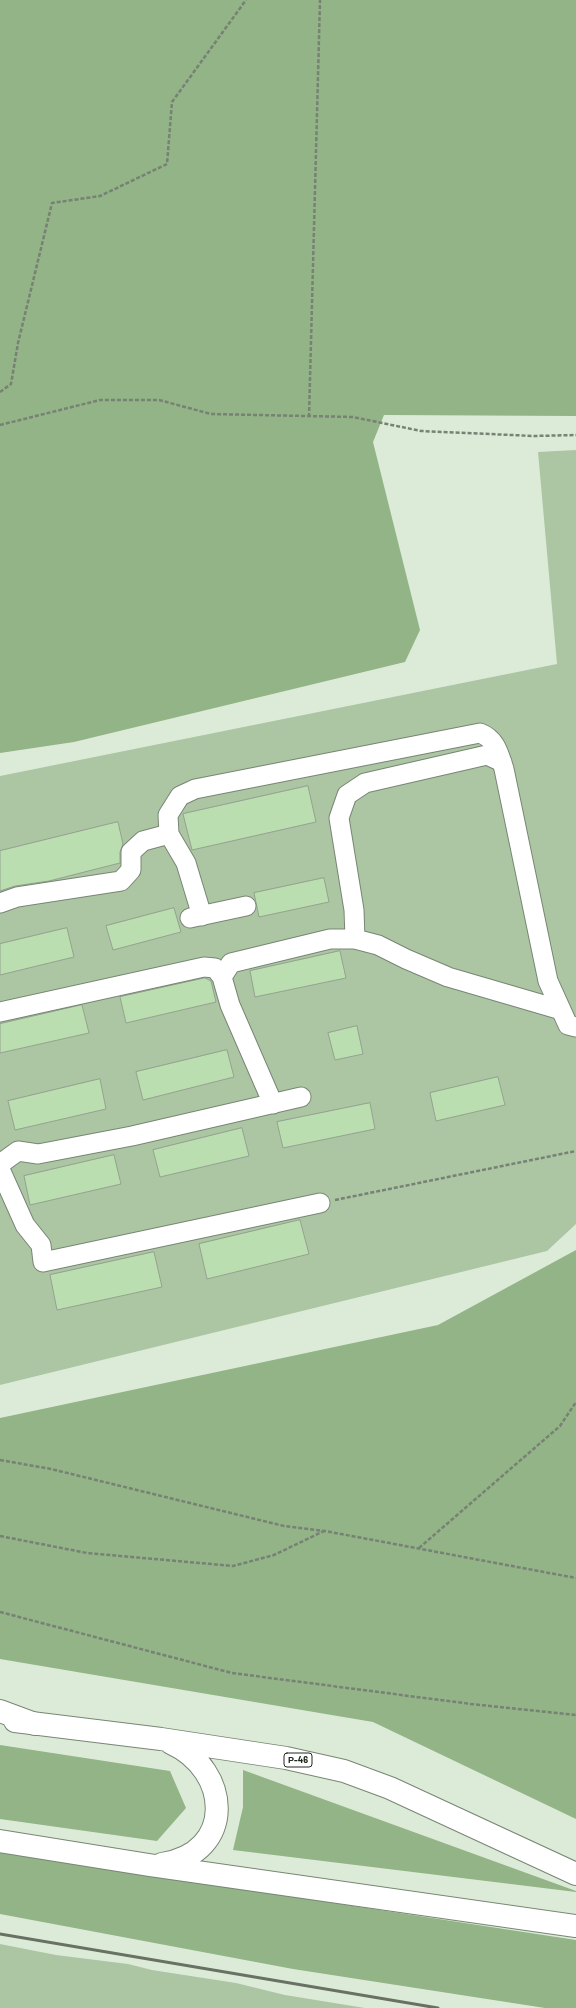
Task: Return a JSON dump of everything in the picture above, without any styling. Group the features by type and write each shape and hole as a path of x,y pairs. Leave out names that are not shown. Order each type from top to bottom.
{"main road":[{"path":"0,1711 35,1724"},
{"name":"Р-46","path":"0,1719 161,1739 318,1764 362,1777 432,1807 576,1874"},
{"path":"149,1865 177,1861 188,1857 205,1844 217,1817 215,1796 207,1773 192,1756 177,1746 161,1739"},
{"path":"0,1841 149,1865 576,1926"}],"lane":[{"path":"246,906 196,917 186,863 169,834 168,815 180,796 195,790 480,733 489,736 497,748 502,762 548,981 568,1025 576,1028"},
{"path":"355,939 354,910 338,818 347,795 365,783 487,755 502,762"},
{"path":"0,903 17,897 121,880 131,870 131,852 143,841 169,834"},
{"path":"222,977 232,963 330,939 355,939 378,944 406,959 448,976 561,1010"},
{"path":"0,1012 204,967 215,968 222,977 230,1004 273,1104"},
{"path":"0,1164 18,1151 38,1154 132,1136 301,1097"},
{"path":"0,1169 25,1225 41,1245 43,1262 313,1205"}],"path":[{"path":"0,392 11,384 18,343 52,203 100,196 167,164 172,102 246,0"},
{"path":"309,416 320,0"},
{"path":"0,425 100,400 159,400 211,414 353,416 421,432 534,436 576,435"},
{"path":"313,1205 576,1151"},
{"path":"418,1548 560,1426 576,1402"},
{"path":"0,1460 51,1469 284,1526 325,1531 576,1578"},
{"path":"0,1536 87,1553 233,1566 274,1555 325,1531"},
{"path":"0,1612 232,1673 471,1704 576,1715"}],"green space":[{"path":"0,0 576,0 576,416 384,415 373,442 420,630 405,662 74,742 0,753"},
{"path":"576,450 576,1224 547,1251 0,1385 0,776 557,664 538,452"},
{"path":"576,1250 576,1819 373,1722 0,1659 0,1418 438,1325"},
{"path":"0,1745 170,1771 186,1808 157,1841 0,1819"},
{"path":"243,1770 576,1892 233,1850 243,1807"},
{"path":"0,1852 576,1940 576,2008 545,2008 293,1969 0,1914"},
{"path":"0,1944 56,1955 128,1964 152,1970 236,1983 285,1995 365,2008 0,2008"}],"building":[{"path":"308,786 316,822 192,850 183,814"},
{"path":"118,822 123,844 120,852 120,863 49,881 15,886 0,891 0,851"},
{"path":"324,878 329,902 259,917 254,893"},
{"path":"174,908 181,932 113,950 106,926"},
{"path":"67,928 74,957 0,975 0,944"},
{"path":"340,951 346,978 255,997 250,971"},
{"path":"205,978 211,981 216,1002 126,1023 120,997"},
{"path":"82,1005 89,1033 0,1053 0,1024"},
{"path":"357,1026 363,1054 335,1060 328,1033"},
{"path":"227,1050 234,1077 143,1100 136,1072"},
{"path":"498,1077 505,1105 436,1121 430,1093"},
{"path":"100,1079 106,1109 15,1130 8,1101"},
{"path":"370,1103 375,1129 283,1148 277,1122"},
{"path":"242,1128 249,1156 160,1177 153,1150"},
{"path":"114,1155 121,1184 30,1205 24,1176"},
{"path":"300,1220 309,1254 207,1279 199,1244"},
{"path":"154,1252 162,1287 57,1310 50,1275"}],"railway":[{"path":"0,1934 438,2008"}]}
